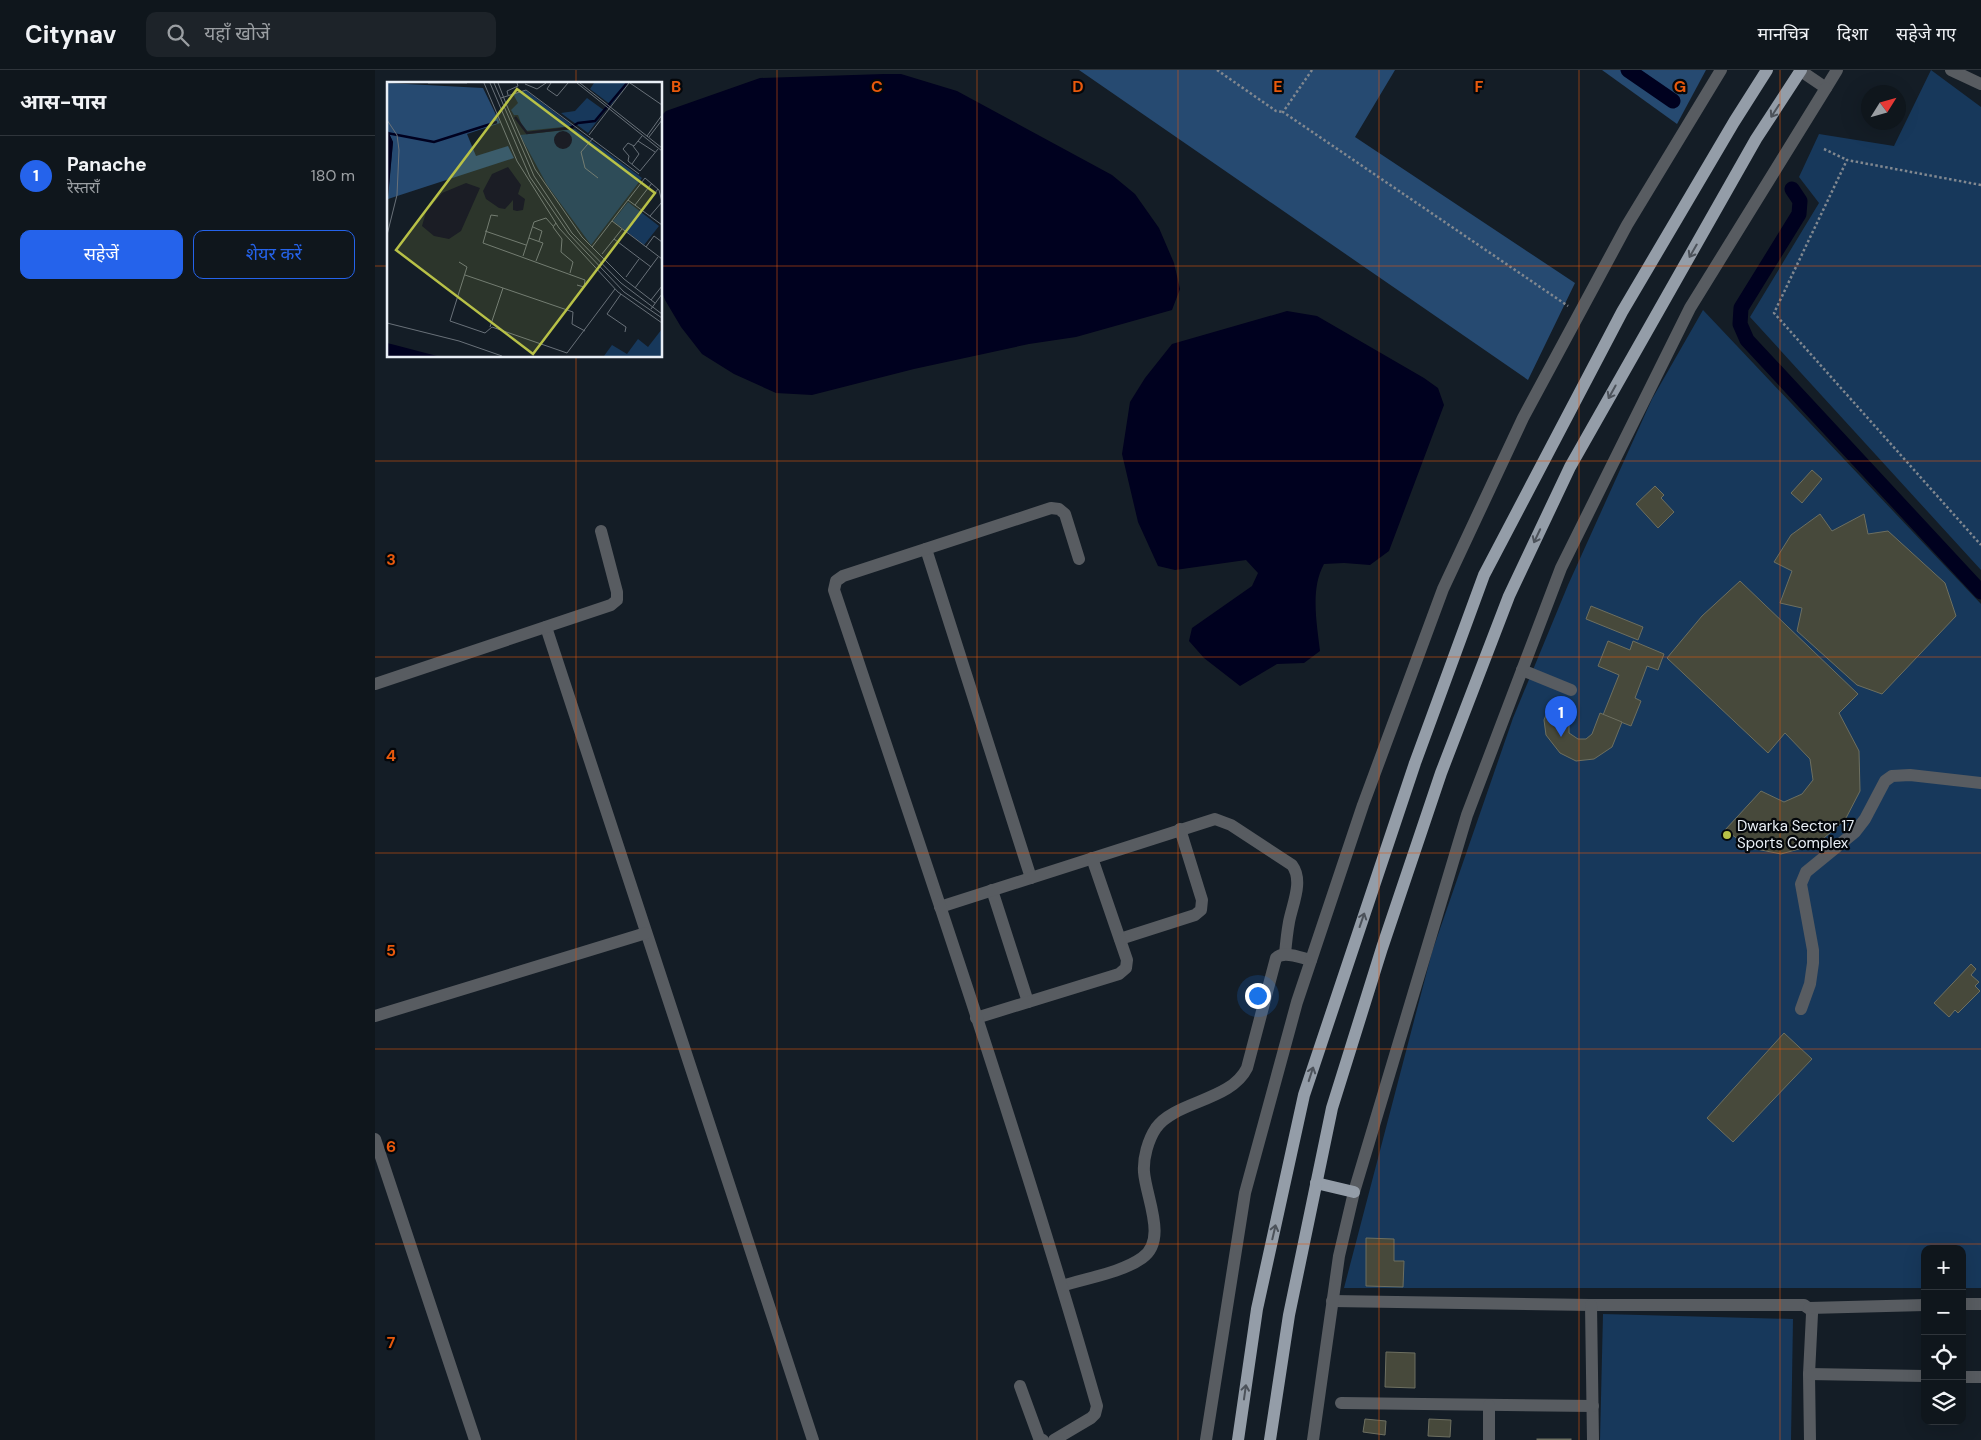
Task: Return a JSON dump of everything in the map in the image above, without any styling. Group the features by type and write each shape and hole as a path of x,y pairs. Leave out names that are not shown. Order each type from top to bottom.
{"main road":[{"path":"1238,1440 1257,1309 1304,1095 1415,763 1484,575 1622,312 1733,122 1767,70"},
{"path":"1270,1440 1289,1315 1332,1108 1382,948 1441,773 1509,596 1570,468 1755,139 1801,70"},
{"path":"1317,1183 1354,1192"}],"street":[{"path":"1206,1440 1245,1193 1297,1002 1363,806 1443,589 1523,418 1627,225 1721,70"},
{"path":"1801,70 1826,88"},
{"path":"1313,1440 1339,1256 1354,1192 1467,815 1561,568 1691,308 1837,70"},
{"path":"1951,70 1981,84"},
{"path":"1054,1440 1091,1418 1095,1414 1097,1406 1062,1286 976,1018 834,590 836,581 843,576 1051,508 1059,509 1065,514 1079,559"},
{"path":"375,684 611,605 617,600 617,592 601,530"},
{"path":"926,548 1031,878"},
{"path":"547,627 813,1440"},
{"path":"1522,670 1571,690"},
{"path":"1801,1010 1810,984 1813,964 1813,950 1801,884 1806,872 1855,832 1875,802 1885,781 1892,776 1981,783"},
{"path":"940,908 1215,819 1222,821 1292,865 1296,870 1297,891 1289,923 1285,954"},
{"path":"1120,939 1195,915 1201,910 1202,900 1180,829"},
{"path":"976,1018 1119,974 1126,968 1127,960 1092,858"},
{"path":"992,890 1028,1002"},
{"path":"375,1016 646,934"},
{"path":"1062,1286 1129,1265 1149,1252 1155,1236 1155,1226 1144,1170 1148,1144 1157,1128 1165,1119 1225,1090 1244,1074 1276,958 1279,955 1285,954 1311,960"},
{"path":"375,1139 475,1440"},
{"path":"1332,1301 1591,1305 1804,1305 1809,1308 1921,1305"},
{"path":"1966,1304 1981,1304"},
{"path":"1591,1305 1593,1440"},
{"path":"1809,1308 1812,1314 1809,1374 1810,1440"},
{"path":"1809,1374 1921,1376"},
{"path":"1966,1377 1981,1377"},
{"path":"1020,1386 1039,1438 1043,1440"},
{"path":"1341,1403 1593,1406"},
{"path":"1489,1405 1489,1440"}],"path":[{"path":"1217,70 1277,111 1283,112 1579,314"},
{"path":"1283,112 1312,70"},
{"path":"1824,149 1847,160 1981,184"},
{"path":"1847,160 1774,313 1981,545"}],"shaded area":[{"path":"1079,70 1395,70 1355,137 1575,283 1528,380"},
{"path":"1602,70 1706,70 1677,124"},
{"path":"1931,70 1981,107 1981,570 1750,317 1819,203 1799,177 1819,134 1894,146 1902,130 1906,130 1906,121"},
{"path":"901,74 957,91 1112,175 1135,194 1159,228 1174,263 1180,289 1172,310 1076,337 1029,344 914,369 812,395 776,393 734,374 702,354 681,327 663,294 663,114 666,111 760,78"},
{"name":"Dwarka Sector 17 Sports Complex","path":"1703,310 1981,604 1981,1288 1966,1288 1966,1245 1921,1245 1921,1288 1344,1288 1432,952 1513,718 1568,585 1652,399"},
{"path":"1287,311 1317,316 1424,378 1438,388 1444,405 1389,551 1370,565 1324,564 1317,584 1316,595 1316,618 1320,651 1304,663 1277,664 1240,686 1204,658 1189,641 1192,628 1252,586 1258,573 1246,560 1175,570 1158,566 1138,522 1122,454 1130,402 1145,378 1172,344"},
{"path":"1603,1314 1793,1319 1791,1440 1600,1440"}],"building":[{"path":"1812,470 1822,479 1802,503 1791,493"},
{"path":"1655,486 1664,495 1661,498 1674,512 1658,528 1636,504"},
{"path":"1820,514 1832,531 1864,514 1868,534 1888,531 1945,583 1956,616 1882,694 1857,685 1797,631 1802,608 1780,603 1792,571 1774,562 1791,535"},
{"path":"1740,581 1858,694 1839,713 1859,751 1860,791 1845,820 1817,844 1781,854 1751,848 1725,830 1761,791 1784,802 1802,794 1813,780 1810,759 1785,733 1768,753 1667,658 1702,616"},
{"path":"1591,606 1643,627 1638,640 1586,619"},
{"path":"1608,641 1630,650 1633,641 1664,654 1658,670 1647,666 1635,698 1641,701 1631,726 1603,715 1619,675 1598,666"},
{"path":"1548,710 1569,719 1569,733 1578,739 1586,739 1592,734 1600,713 1622,722 1612,747 1594,759 1576,761 1560,753 1546,735 1544,720"},
{"path":"1971,964 1976,969 1971,975 1979,982 1975,986 1980,991 1958,1013 1955,1010 1949,1017 1934,1003"},
{"path":"1784,1033 1812,1059 1733,1142 1707,1118"},
{"path":"1366,1238 1394,1239 1394,1261 1404,1261 1403,1287 1366,1286"},
{"path":"1386,1352 1415,1353 1415,1388 1385,1387"},
{"path":"1365,1419 1386,1421 1385,1435 1363,1432"},
{"path":"1429,1419 1451,1420 1450,1437 1428,1436"},
{"path":"1571,1439 1571,1440 1537,1440"}],"waterway":[{"path":"1628,70 1673,101"},
{"path":"1792,189 1800,201 1799,214 1741,308 1740,324 1747,340 1981,592"}],"place":[{"name":"Panache","path":"1561,737"},
{"name":"Dwarka Sector 17 Sports Complex","path":"1727,835"}]}
